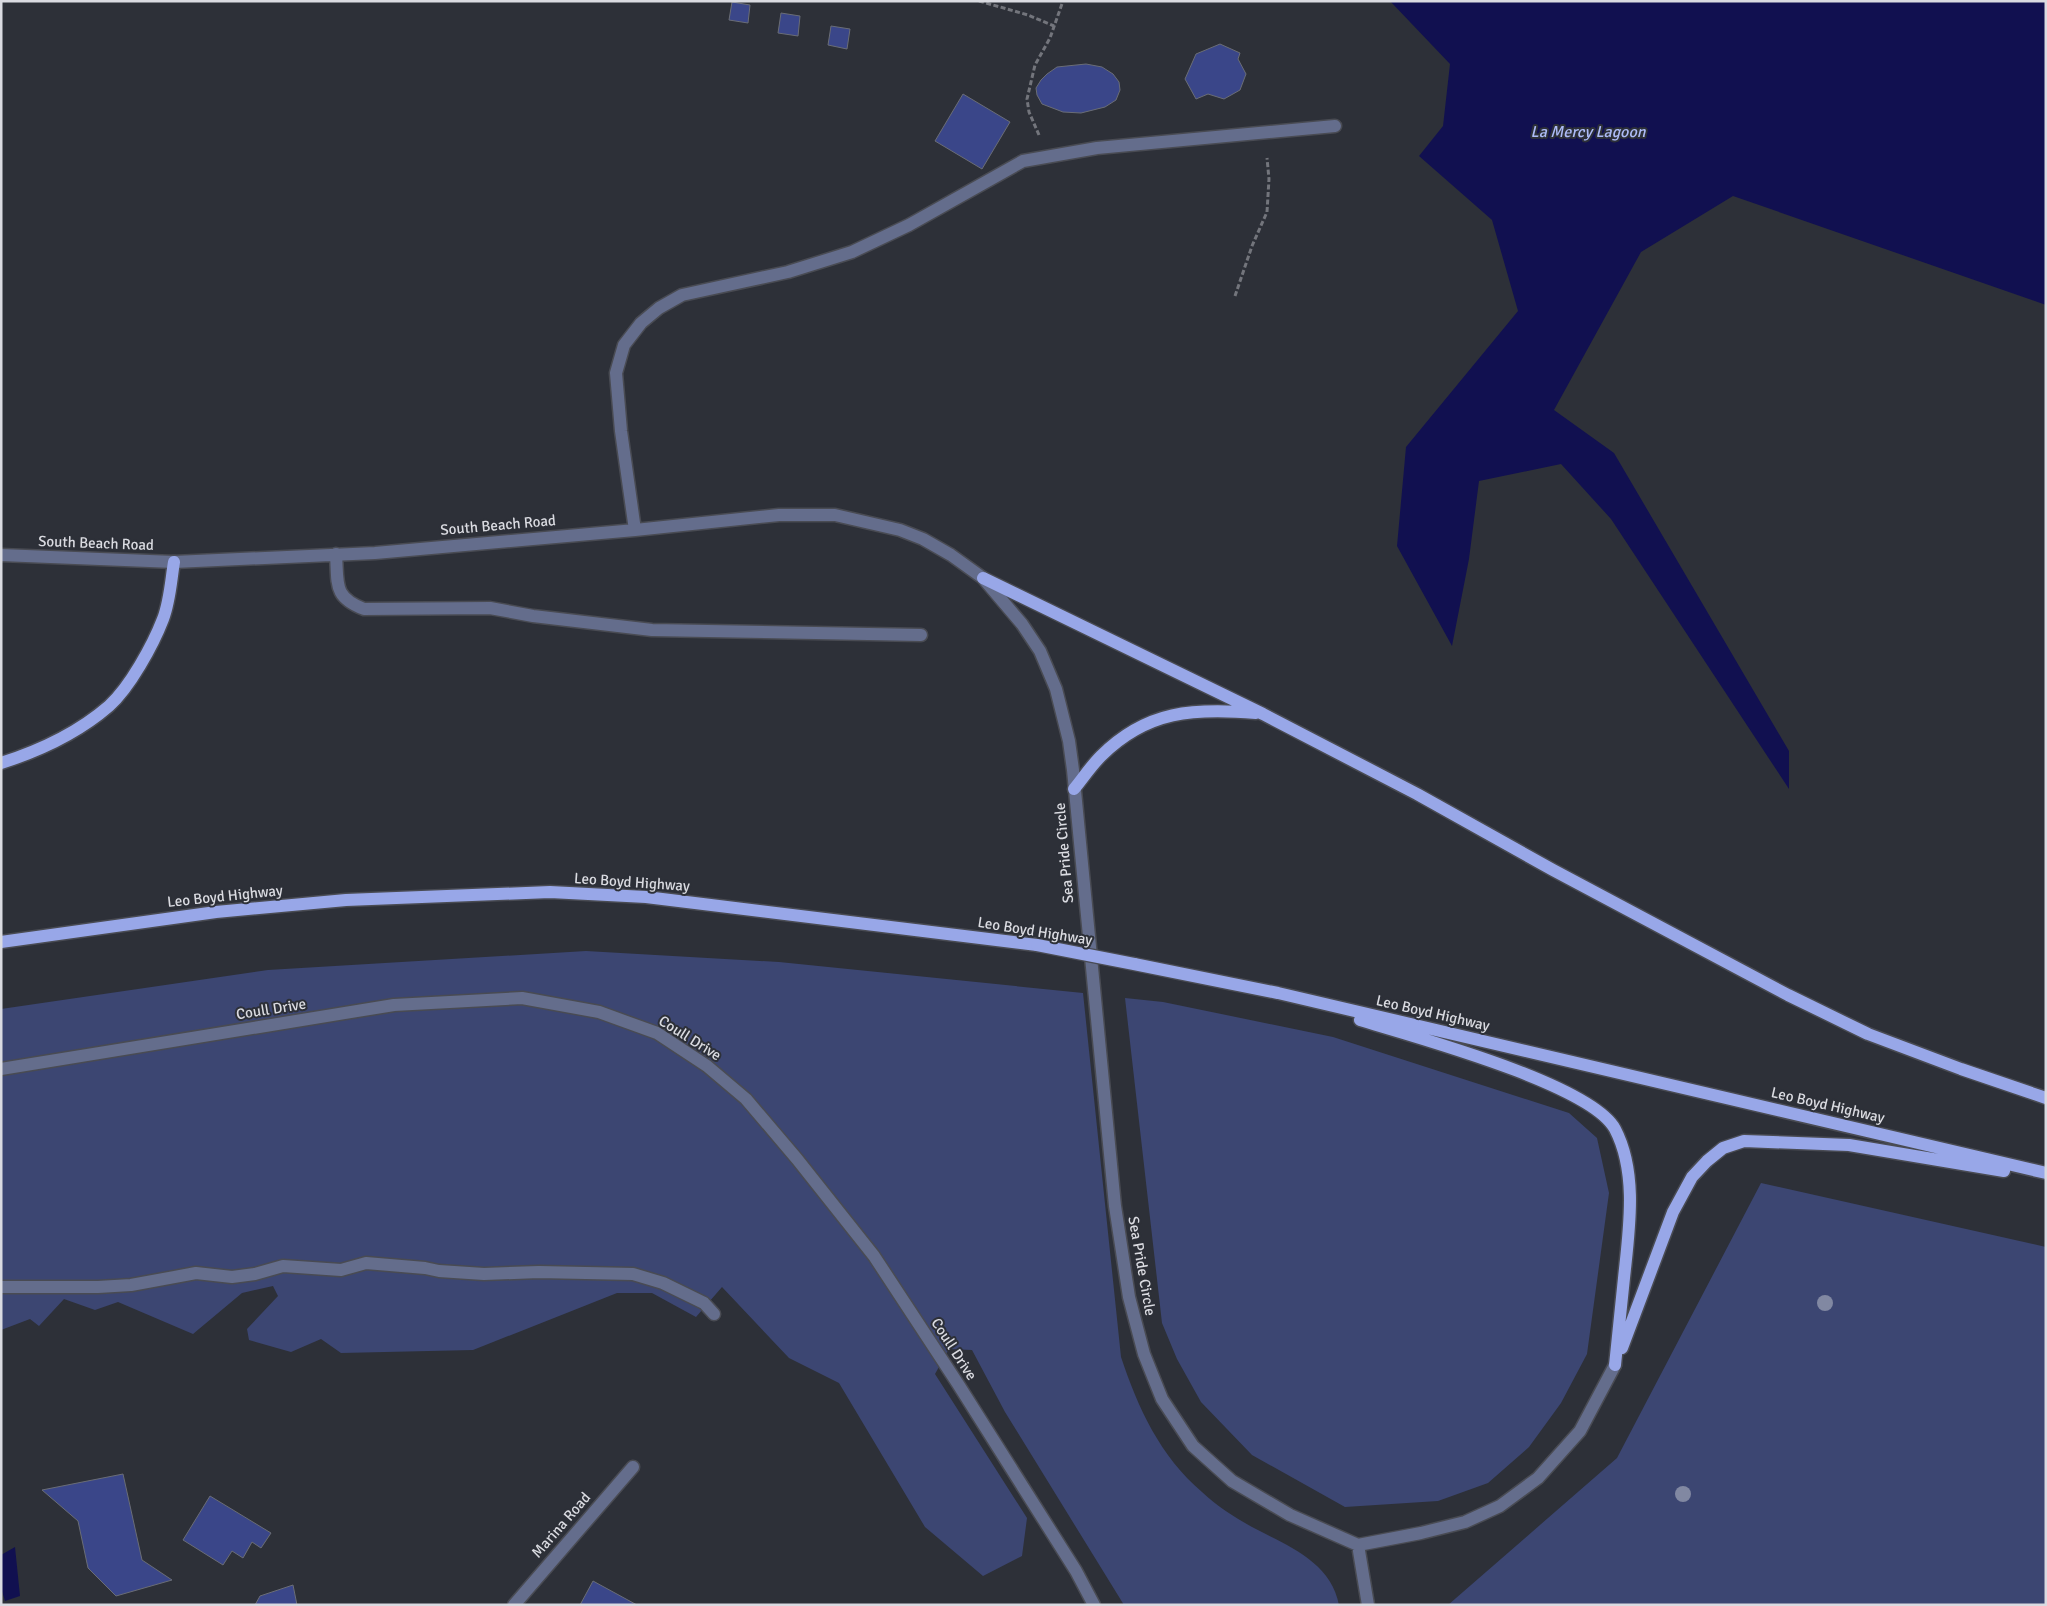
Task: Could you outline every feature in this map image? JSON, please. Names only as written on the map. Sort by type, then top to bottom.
[{"type":"main road","points":[[1,763],[31,754],[76,729],[109,705],[139,668],[164,618],[174,562]]},
{"type":"main road","points":[[983,578],[1264,714],[1417,794],[1553,870],[1788,996],[1868,1034],[2046,1098]]},
{"type":"main road","points":[[1074,789],[1100,756],[1128,734],[1155,720],[1185,712],[1223,710],[1264,714]]},
{"type":"main road","name":"Leo Boyd Highway","points":[[1,942],[216,912],[336,901],[550,892],[646,897],[1037,945],[1134,964],[1278,993],[2046,1173]]},
{"type":"main road","points":[[1278,993],[1522,1072],[1598,1109],[1614,1127],[1622,1145],[1627,1164],[1630,1193],[1628,1246],[1615,1365]]},
{"type":"main road","points":[[1615,1365],[1673,1212],[1692,1177],[1723,1148],[1744,1141],[1849,1145],[2046,1178]]},
{"type":"street","points":[[635,530],[621,431],[616,373],[624,345],[641,323],[659,308],[682,295],[788,272],[852,252],[909,225],[1023,161],[1096,148],[1336,126]]},
{"type":"street","name":"South Beach Road","points":[[1,555],[174,562],[375,552],[635,530],[779,515],[835,515],[900,530],[923,539],[951,555],[983,578]]},
{"type":"street","points":[[336,554],[338,586],[341,594],[349,603],[364,609],[490,608],[533,616],[652,630],[921,635]]},
{"type":"street","name":"Sea Pride Circle","points":[[983,578],[1022,624],[1040,651],[1058,698],[1069,742],[1115,1206],[1129,1297],[1144,1354],[1162,1399],[1176,1422],[1193,1446],[1212,1465],[1232,1481],[1290,1515],[1358,1545]]},
{"type":"street","name":"Coull Drive","points":[[1,1069],[394,1005],[522,998],[600,1012],[656,1033],[707,1066],[746,1099],[797,1159],[874,1256],[958,1384],[1076,1572],[1094,1605]]},
{"type":"street","points":[[1,1287],[98,1287],[131,1284],[196,1273],[232,1277],[255,1274],[283,1266],[342,1270],[366,1263],[484,1274],[538,1272],[633,1274],[663,1283],[704,1304],[714,1314]]},
{"type":"street","points":[[1368,1605],[1358,1545],[1465,1522],[1500,1506],[1538,1478],[1580,1431],[1615,1365]]},
{"type":"street","name":"Marina Road","points":[[514,1605],[633,1467]]},
{"type":"path","points":[[979,1],[1028,15],[1054,26]]},
{"type":"path","points":[[1049,156],[1029,112],[1027,99],[1035,65],[1054,26],[1063,1]]},
{"type":"path","points":[[1235,296],[1252,246],[1267,212],[1268,179],[1262,133]]},
{"type":"shaded area","points":[[586,951],[779,962],[1083,993],[1121,1357],[1135,1395],[1162,1447],[1187,1478],[1226,1511],[1292,1548],[1317,1566],[1327,1577],[1339,1605],[1124,1605],[1005,1412],[972,1350],[949,1349],[935,1374],[1027,1518],[1022,1556],[983,1576],[925,1527],[839,1383],[789,1358],[722,1287],[696,1317],[652,1293],[617,1293],[473,1350],[341,1353],[321,1339],[291,1352],[249,1340],[247,1329],[278,1296],[273,1286],[242,1293],[193,1334],[118,1302],[95,1310],[64,1299],[39,1326],[30,1319],[1,1330],[1,1009],[268,970]]},
{"type":"shaded area","points":[[1125,998],[1163,1002],[1333,1037],[1569,1113],[1597,1138],[1609,1193],[1587,1354],[1561,1403],[1529,1447],[1488,1483],[1438,1501],[1345,1507],[1252,1455],[1201,1402],[1177,1359],[1162,1323]]},
{"type":"shaded area","points":[[1761,1183],[2046,1247],[2046,1605],[1448,1605],[1617,1458]]},
{"type":"water","name":"La Mercy Lagoon","points":[[1390,1],[2046,1],[2046,305],[1733,196],[1641,252],[1554,410],[1614,453],[1789,751],[1789,789],[1611,519],[1561,464],[1479,481],[1469,559],[1452,646],[1397,546],[1406,447],[1518,311],[1492,220],[1419,156],[1443,126],[1450,64]]},
{"type":"water","points":[[15,1547],[20,1596],[5,1601],[1,1588],[1,1555]]},
{"type":"building","points":[[732,2],[750,5],[748,23],[729,20]]},
{"type":"building","points":[[781,13],[800,16],[798,36],[778,33]]},
{"type":"building","points":[[831,26],[850,29],[847,49],[828,45]]},
{"type":"building","points":[[1220,44],[1240,53],[1238,59],[1246,74],[1240,90],[1224,99],[1208,94],[1196,99],[1185,79],[1196,54]]},
{"type":"building","points":[[1086,64],[1102,67],[1113,74],[1119,82],[1120,90],[1116,100],[1105,107],[1081,113],[1063,112],[1042,104],[1037,95],[1036,88],[1047,74],[1057,67]]},
{"type":"building","points":[[963,94],[1010,122],[982,169],[935,141]]},
{"type":"building","points":[[123,1474],[142,1560],[172,1580],[116,1596],[88,1568],[78,1521],[42,1490]]},
{"type":"building","points":[[210,1496],[271,1533],[261,1548],[252,1542],[243,1558],[232,1551],[223,1565],[183,1540]]},
{"type":"building","points":[[593,1581],[637,1605],[580,1605]]},
{"type":"building","points":[[293,1585],[297,1605],[255,1605],[260,1596]]}]
